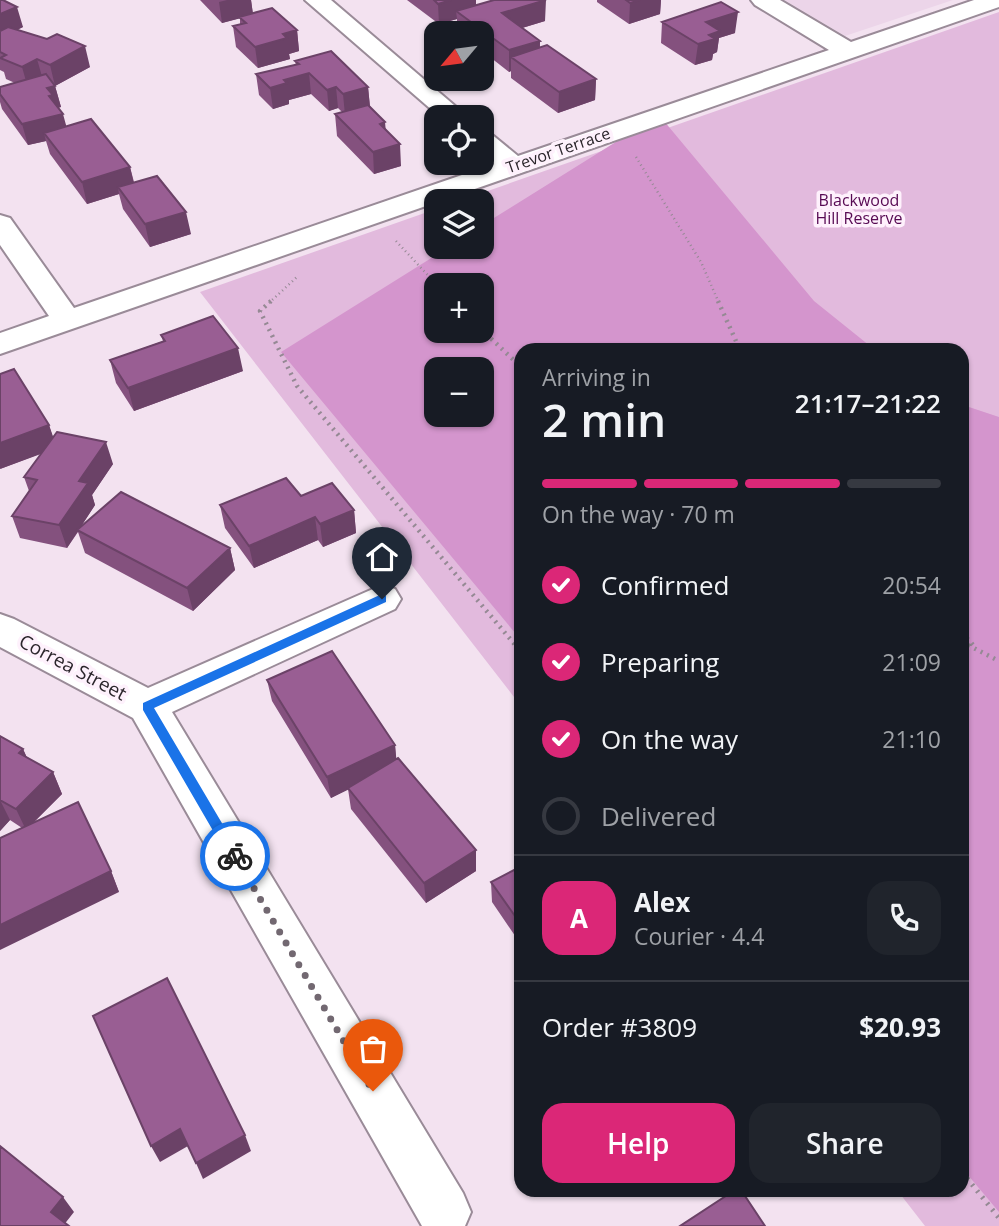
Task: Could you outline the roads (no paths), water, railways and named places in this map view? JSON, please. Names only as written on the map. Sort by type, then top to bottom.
[{"type":"street","points":[[317,0],[442,105]]},
{"type":"street","points":[[763,0],[847,50]]},
{"type":"street","name":"Trevor Terrace","points":[[0,344],[997,0]]},
{"type":"street","points":[[494,150],[513,166]]},
{"type":"street","points":[[0,223],[67,320]]},
{"type":"street","points":[[147,706],[382,599]]},
{"type":"street","name":"Correa Street","points":[[0,629],[147,706],[443,1212]]},
{"type":"park label","name":"Blackwood Hill Reserve","points":[[859,209]]}]
